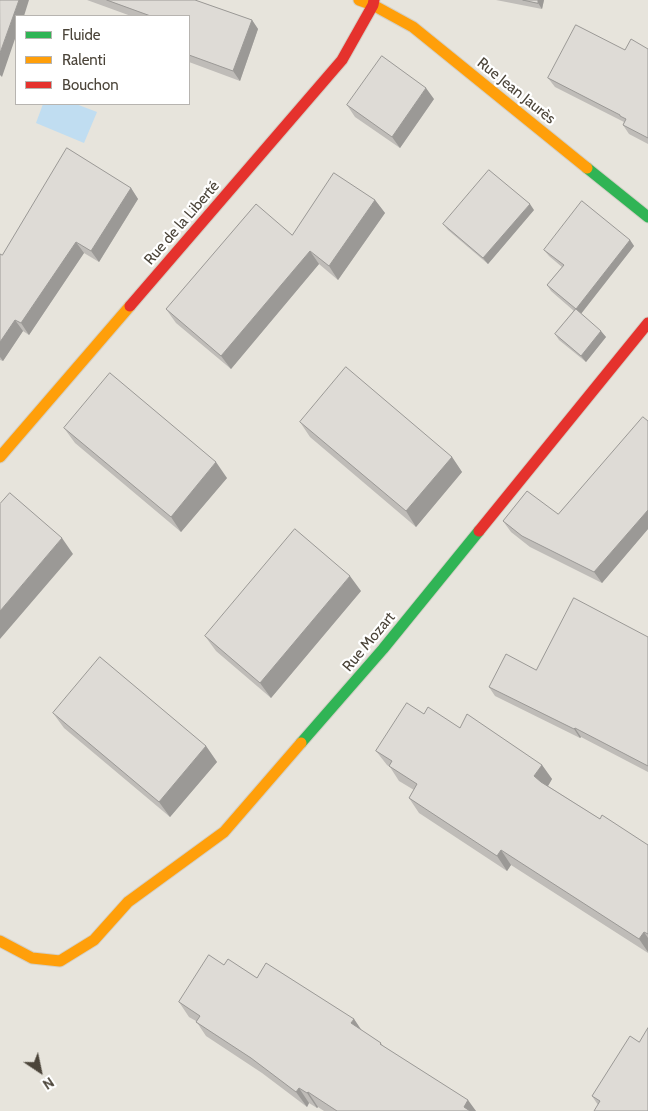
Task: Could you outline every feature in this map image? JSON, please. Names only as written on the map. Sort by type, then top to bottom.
[{"type":"street","name":"Rue Jean Jaurès","points":[[359,0],[373,2],[413,28],[648,217]]},
{"type":"street","name":"Rue de la Liberté","points":[[0,457],[342,60],[373,2]]},
{"type":"street","name":"Rue Mozart","points":[[0,941],[32,958],[60,962],[94,940],[128,902],[224,832],[383,649],[648,322]]},
{"type":"shaded area","points":[[0,0],[648,0],[648,1111],[0,1111]]},
{"type":"water","points":[[43,105],[79,105],[97,112],[84,143],[36,123]]},
{"type":"building","points":[[0,0],[19,0],[0,53]]},
{"type":"building","points":[[107,0],[195,0],[252,20],[233,71],[190,55],[190,15],[148,15]]},
{"type":"building","points":[[523,0],[538,0],[538,3]]},
{"type":"building","points":[[576,25],[625,50],[631,39],[648,49],[648,138],[623,125],[626,119],[620,115],[548,78]]},
{"type":"building","points":[[382,56],[426,88],[392,137],[347,105]]},
{"type":"building","points":[[67,148],[131,188],[91,251],[76,242],[21,323],[15,320],[0,342],[0,254],[2,255]]},
{"type":"building","points":[[489,170],[530,204],[483,258],[443,224]]},
{"type":"building","points":[[334,173],[375,200],[329,266],[310,251],[221,356],[166,309],[256,204],[292,235]]},
{"type":"building","points":[[582,201],[630,240],[576,309],[547,285],[564,265],[544,250]]},
{"type":"building","points":[[576,309],[601,331],[581,356],[555,334]]},
{"type":"building","points":[[346,367],[452,457],[406,511],[300,422]]},
{"type":"building","points":[[110,373],[216,462],[171,517],[64,428]]},
{"type":"building","points":[[643,417],[648,421],[648,510],[594,572],[522,536],[503,521],[527,491],[558,514]]},
{"type":"building","points":[[10,493],[62,538],[0,611],[0,504]]},
{"type":"building","points":[[295,529],[350,576],[260,683],[205,636]]},
{"type":"building","points":[[574,598],[648,637],[648,766],[575,728],[489,687],[506,654],[536,670]]},
{"type":"building","points":[[100,657],[206,746],[159,802],[53,713]]},
{"type":"building","points":[[407,703],[424,714],[428,707],[460,728],[467,714],[542,765],[534,776],[541,782],[600,819],[602,815],[648,845],[648,934],[644,932],[639,939],[501,850],[497,856],[409,798],[417,784],[389,766],[392,761],[376,751]]},
{"type":"building","points":[[209,955],[224,965],[228,959],[257,978],[266,963],[354,1019],[351,1023],[380,1044],[468,1100],[464,1107],[470,1111],[337,1111],[308,1092],[299,1088],[296,1092],[251,1058],[196,1022],[200,1016],[179,1002]]},
{"type":"building","points":[[648,1028],[648,1111],[594,1111],[600,1101],[592,1096],[630,1036],[639,1042]]},
{"type":"traffic: fast","points":[[587,168],[648,217]]},
{"type":"traffic: fast","points":[[301,743],[383,649],[479,531]]},
{"type":"traffic: slow","points":[[359,0],[373,5],[413,27],[587,168]]},
{"type":"traffic: slow","points":[[0,457],[130,306]]},
{"type":"traffic: slow","points":[[0,941],[32,958],[60,961],[94,940],[128,902],[224,832],[301,743]]},
{"type":"traffic: jam","points":[[130,306],[342,60],[374,0]]},
{"type":"traffic: jam","points":[[479,531],[648,323]]}]
